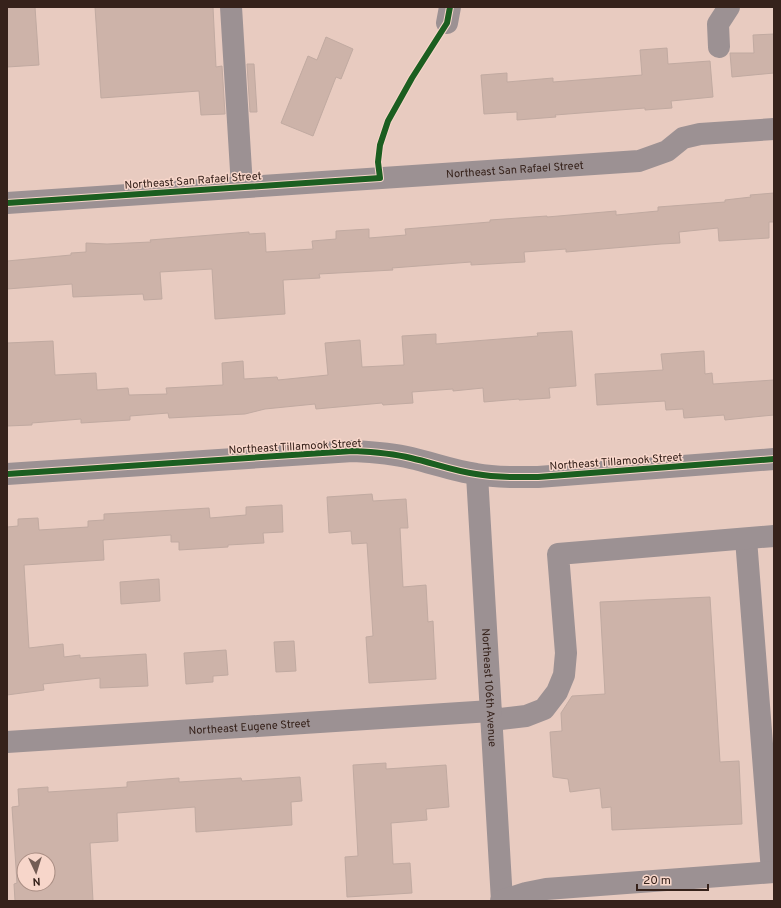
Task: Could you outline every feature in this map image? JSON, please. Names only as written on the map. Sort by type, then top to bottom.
[{"type":"street","points":[[231,7],[242,187]]},
{"type":"street","points":[[719,47],[718,24],[729,7]]},
{"type":"street","name":"Northeast San Rafael Street","points":[[7,203],[639,161],[667,151],[683,138],[700,134],[774,129]]},
{"type":"street","name":"Northeast Tillamook Street","points":[[7,474],[353,451],[380,452],[412,458],[477,475],[538,478],[774,459]]},
{"type":"street","name":"Northeast 106th Avenue","points":[[477,475],[502,901]]},
{"type":"street","points":[[502,901],[526,892],[546,889],[773,872],[746,539],[774,536]]},
{"type":"street","name":"Northeast Eugene Street","points":[[7,742],[491,715],[526,716],[544,709],[557,692],[564,675],[566,653],[558,554],[746,539]]},
{"type":"building","points":[[7,7],[35,7],[39,65],[7,67]]},
{"type":"building","points":[[95,7],[213,7],[216,67],[222,66],[225,114],[201,115],[199,91],[101,98]]},
{"type":"building","points":[[774,34],[774,73],[732,77],[730,53],[754,53],[753,35]]},
{"type":"building","points":[[326,37],[353,49],[341,79],[336,77],[313,136],[281,123],[308,56],[317,60]]},
{"type":"building","points":[[667,48],[668,64],[710,61],[713,97],[671,101],[672,108],[645,110],[645,108],[555,115],[556,117],[517,120],[517,112],[484,114],[481,75],[507,73],[507,82],[553,78],[553,82],[642,75],[640,50]]},
{"type":"building","points":[[247,64],[254,64],[257,112],[250,112]]},
{"type":"building","points":[[774,193],[774,222],[769,222],[769,238],[719,241],[718,228],[679,232],[680,243],[566,252],[566,249],[524,252],[525,262],[471,265],[471,262],[392,268],[393,270],[319,274],[320,278],[283,280],[285,314],[215,319],[212,269],[160,272],[162,299],[144,300],[143,294],[73,297],[72,284],[7,289],[7,261],[71,255],[71,253],[86,252],[86,243],[107,244],[151,242],[150,240],[249,232],[249,234],[265,233],[266,252],[313,249],[312,241],[336,239],[336,231],[369,229],[369,238],[406,235],[405,229],[490,222],[490,220],[616,211],[616,215],[658,211],[658,207],[725,202],[725,200],[751,197],[750,195]]},
{"type":"building","points":[[572,331],[576,386],[549,388],[550,398],[484,402],[483,388],[453,391],[453,389],[412,392],[413,403],[383,405],[382,403],[316,409],[315,404],[265,409],[245,414],[169,418],[168,413],[130,416],[130,420],[81,423],[81,419],[32,423],[32,425],[7,426],[7,343],[53,341],[55,375],[96,373],[97,390],[128,388],[129,395],[167,394],[166,388],[223,385],[222,363],[243,361],[244,379],[277,377],[278,380],[328,375],[325,343],[360,340],[362,367],[404,365],[402,336],[436,334],[436,344],[538,336],[537,333]]},
{"type":"building","points":[[704,351],[705,374],[712,373],[713,384],[774,380],[774,415],[725,420],[724,415],[684,418],[683,409],[666,410],[665,401],[597,405],[595,374],[663,370],[661,354]]},
{"type":"building","points":[[372,494],[373,501],[406,499],[408,528],[400,528],[403,587],[426,585],[428,622],[433,621],[436,679],[369,683],[366,637],[373,636],[367,543],[352,544],[351,531],[329,533],[327,497]]},
{"type":"building","points":[[282,505],[283,532],[263,533],[264,543],[179,550],[179,542],[171,542],[171,535],[103,540],[104,560],[24,565],[29,648],[63,644],[64,657],[80,655],[80,658],[146,654],[148,686],[100,688],[100,678],[43,684],[44,690],[7,695],[7,527],[18,526],[18,519],[38,518],[39,530],[88,527],[88,521],[104,520],[104,514],[209,508],[210,518],[246,515],[246,507]]},
{"type":"building","points":[[159,579],[160,601],[121,604],[120,582]]},
{"type":"building","points":[[710,597],[720,762],[739,761],[742,824],[612,830],[611,807],[602,808],[600,788],[570,792],[568,779],[553,777],[550,732],[562,731],[561,713],[572,696],[605,694],[600,602]]},
{"type":"building","points":[[294,641],[296,671],[276,672],[274,642]]},
{"type":"building","points":[[226,650],[228,675],[213,676],[213,682],[186,684],[184,653]]},
{"type":"building","points":[[386,763],[386,769],[446,765],[449,807],[426,809],[427,820],[391,823],[393,864],[410,863],[412,893],[347,897],[345,857],[358,856],[353,765]]},
{"type":"building","points":[[300,777],[302,801],[291,802],[292,825],[196,832],[195,807],[117,813],[118,841],[90,843],[93,901],[15,901],[14,884],[16,883],[16,892],[56,892],[56,852],[16,852],[16,868],[12,807],[19,806],[18,789],[48,787],[48,792],[127,787],[127,782],[179,778],[179,782],[241,778],[242,781]]},
{"type":"cycle path","points":[[7,203],[380,178],[378,162],[380,145],[388,121],[412,78],[447,23],[450,7]]},
{"type":"cycle path","points":[[7,474],[353,451],[396,455],[468,473],[507,477],[538,477],[774,459]]}]
